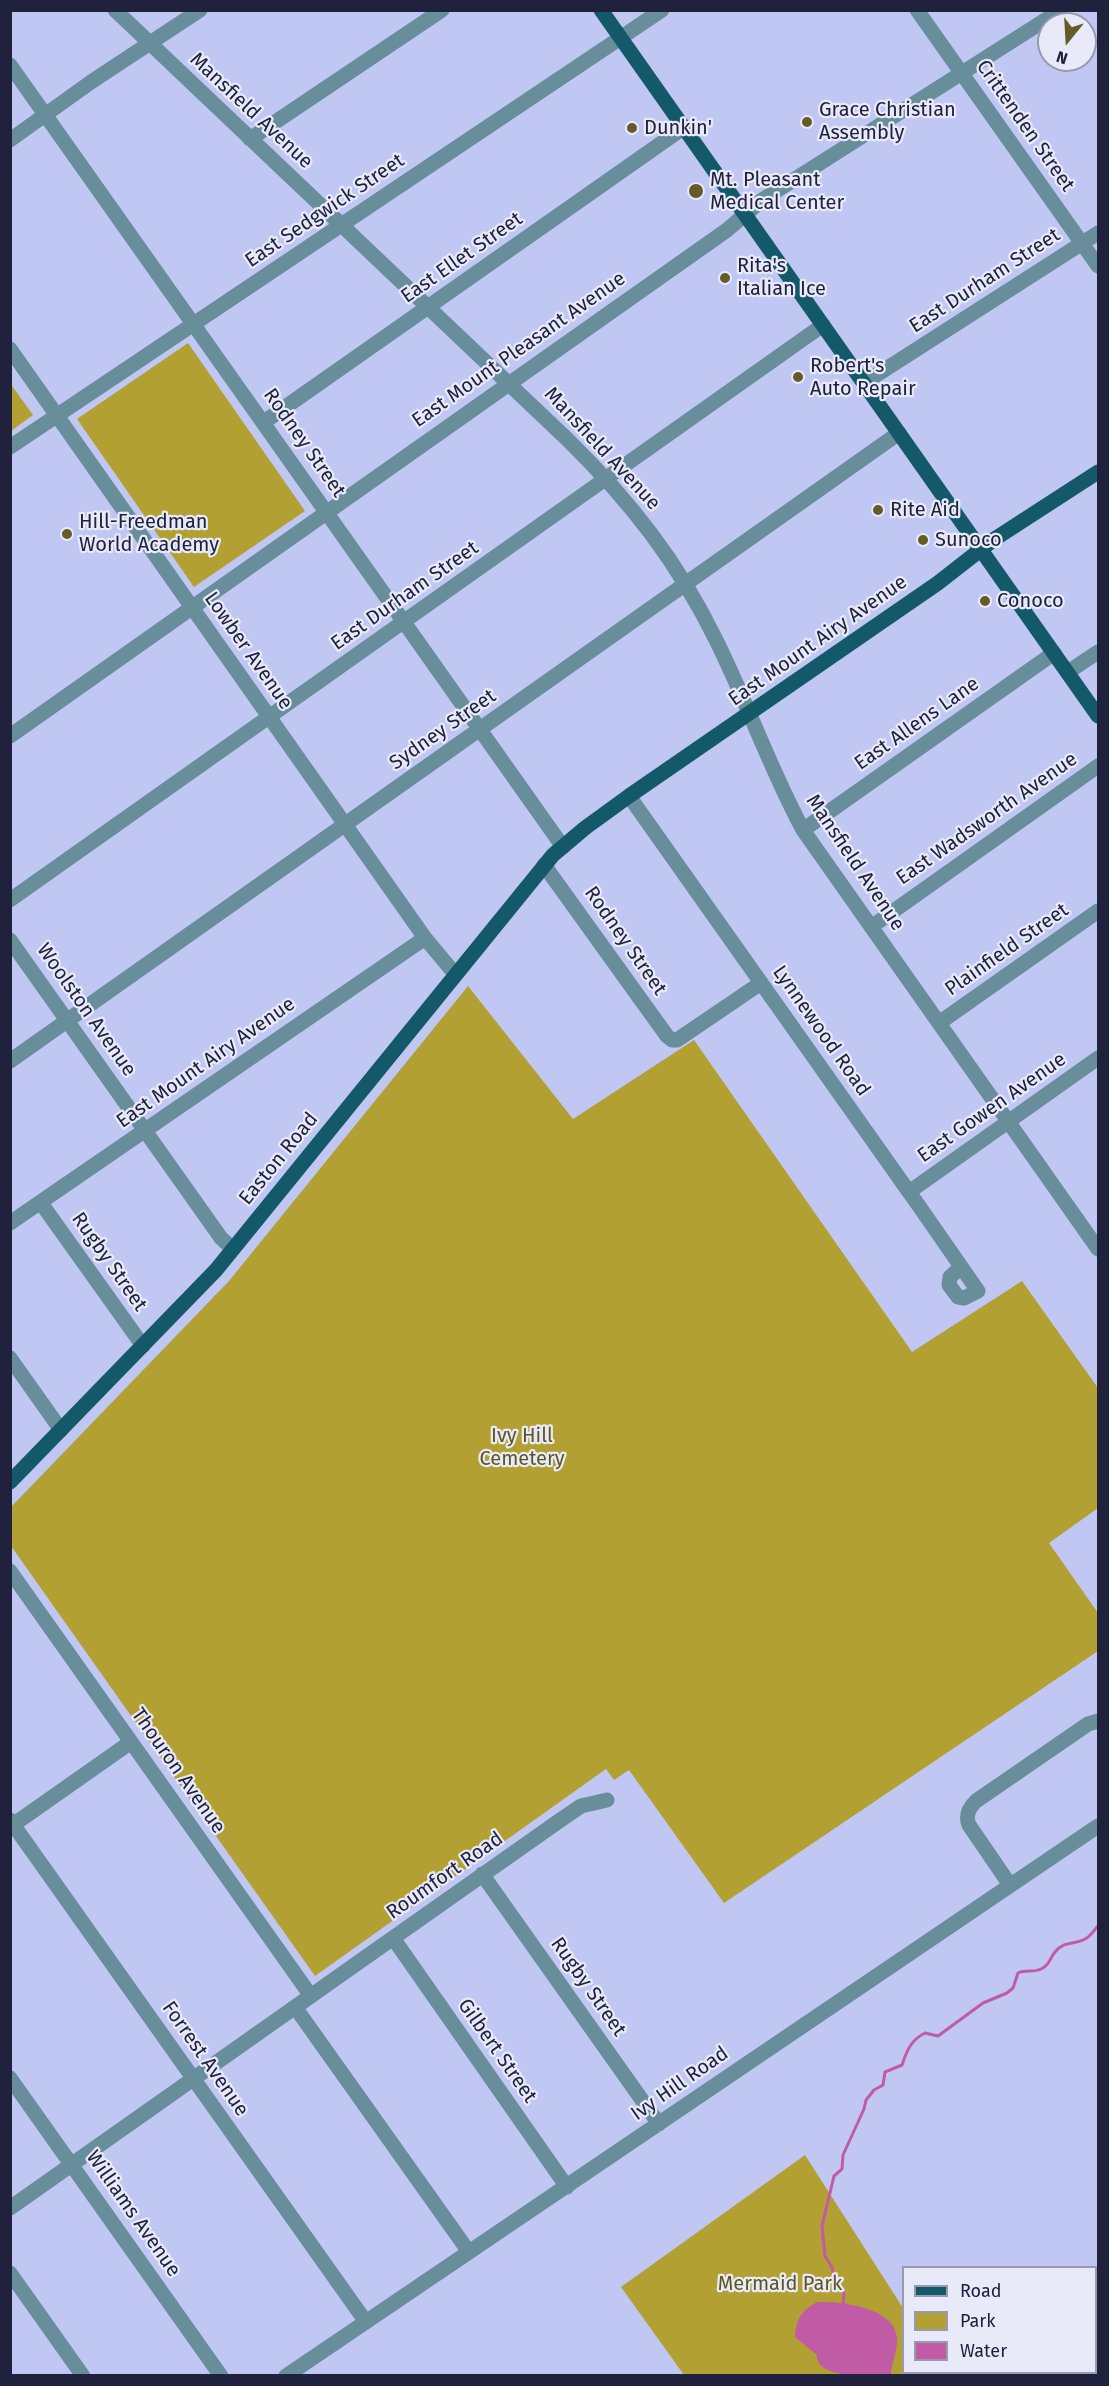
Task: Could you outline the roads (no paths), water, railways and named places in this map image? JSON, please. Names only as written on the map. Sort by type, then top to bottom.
[{"type":"main road","points":[[601,10],[1098,716]]},
{"type":"main road","name":"East Mount Airy Avenue","points":[[562,847],[629,796],[938,583],[981,549],[1098,472]]},
{"type":"main road","name":"Easton Road","points":[[10,1482],[143,1346],[233,1249],[544,865],[562,847]]},
{"type":"street","name":"Mansfield Avenue","points":[[115,10],[509,383],[607,479],[655,536],[713,633],[780,784],[803,830],[1098,1249]]},
{"type":"street","points":[[10,140],[200,10]]},
{"type":"street","points":[[250,139],[442,10]]},
{"type":"street","name":"East Sedgwick Street","points":[[10,447],[662,10]]},
{"type":"street","name":"Crittenden Street","points":[[918,10],[1098,266]]},
{"type":"street","name":"East Mount Pleasant Avenue","points":[[10,736],[727,230],[762,200],[1060,10]]},
{"type":"street","name":"Rodney Street","points":[[10,65],[562,847]]},
{"type":"street","name":"East Ellet Street","points":[[264,422],[683,128]]},
{"type":"street","name":"East Durham Street","points":[[864,383],[1098,233]]},
{"type":"street","name":"East Durham Street","points":[[10,900],[823,325]]},
{"type":"street","name":"Lowber Avenue","points":[[10,349],[425,938],[455,975]]},
{"type":"street","name":"Sydney Street","points":[[10,1061],[899,433]]},
{"type":"street","points":[[1068,672],[1098,652]]},
{"type":"street","name":"East Allens Lane","points":[[803,830],[1054,653]]},
{"type":"street","name":"East Wadsworth Avenue","points":[[871,927],[1098,766]]},
{"type":"street","name":"Lynnewood Road","points":[[629,796],[978,1291],[964,1298],[958,1297],[948,1281],[961,1267]]},
{"type":"street","name":"Rodney Street","points":[[544,865],[672,1040],[677,1040],[761,983]]},
{"type":"street","name":"Plainfield Street","points":[[939,1023],[1098,910]]},
{"type":"street","name":"East Mount Airy Avenue","points":[[10,1223],[425,938]]},
{"type":"street","name":"Woolston Avenue","points":[[10,939],[221,1238],[233,1249]]},
{"type":"street","name":"East Gowen Avenue","points":[[909,1192],[1098,1058]]},
{"type":"street","name":"Rugby Street","points":[[41,1203],[143,1346]]},
{"type":"street","points":[[10,1358],[61,1430]]},
{"type":"street","name":"Thouron Avenue","points":[[10,1571],[311,1996]]},
{"type":"street","points":[[1010,1885],[969,1825],[967,1817],[970,1809],[985,1794],[1098,1720]]},
{"type":"street","points":[[12,1824],[131,1742]]},
{"type":"street","name":"Roumfort Road","points":[[295,2007],[581,1806],[607,1800]]},
{"type":"street","name":"Forrest Avenue","points":[[12,1824],[366,2322]]},
{"type":"street","name":"Ivy Hill Road","points":[[286,2376],[1098,1826]]},
{"type":"street","name":"Rugby Street","points":[[483,1874],[659,2124]]},
{"type":"street","name":"Gilbert Street","points":[[393,1938],[567,2187]]},
{"type":"street","points":[[10,2208],[295,2007],[469,2252]]},
{"type":"street","name":"Williams Avenue","points":[[10,2078],[221,2376]]},
{"type":"street","points":[[10,2272],[83,2376]]},
{"type":"water","points":[[817,2302],[865,2308],[887,2319],[894,2328],[897,2338],[891,2375],[835,2373],[819,2363],[817,2355],[795,2337],[800,2316]]},
{"type":"waterway","points":[[843,2306],[844,2293],[834,2278],[832,2267],[825,2256],[822,2226],[834,2176],[842,2169],[843,2155],[866,2100],[874,2090],[883,2085],[885,2072],[902,2065],[910,2046],[916,2039],[925,2033],[938,2036],[983,2003],[1007,1993],[1013,1988],[1018,1973],[1044,1967],[1059,1948],[1087,1938],[1098,1926]]},
{"type":"place","name":"Grace Christian Assembly","points":[[807,122]]},
{"type":"place","name":"Dunkin'","points":[[632,128]]},
{"type":"place","name":"Mt. Pleasant Medical Center","points":[[696,191]]},
{"type":"place","name":"Rita's Italian Ice","points":[[725,278]]},
{"type":"place","name":"Robert's Auto Repair","points":[[798,377]]},
{"type":"place","name":"Rite Aid","points":[[878,510]]},
{"type":"place","name":"Hill-Freedman World Academy","points":[[67,534]]},
{"type":"place","name":"Sunoco","points":[[923,540]]},
{"type":"place","name":"Conoco","points":[[985,601]]},
{"type":"park label","name":"Ivy Hill Cemetery","points":[[522,1448]]},
{"type":"park label","name":"Mermaid Park","points":[[780,2284]]}]
